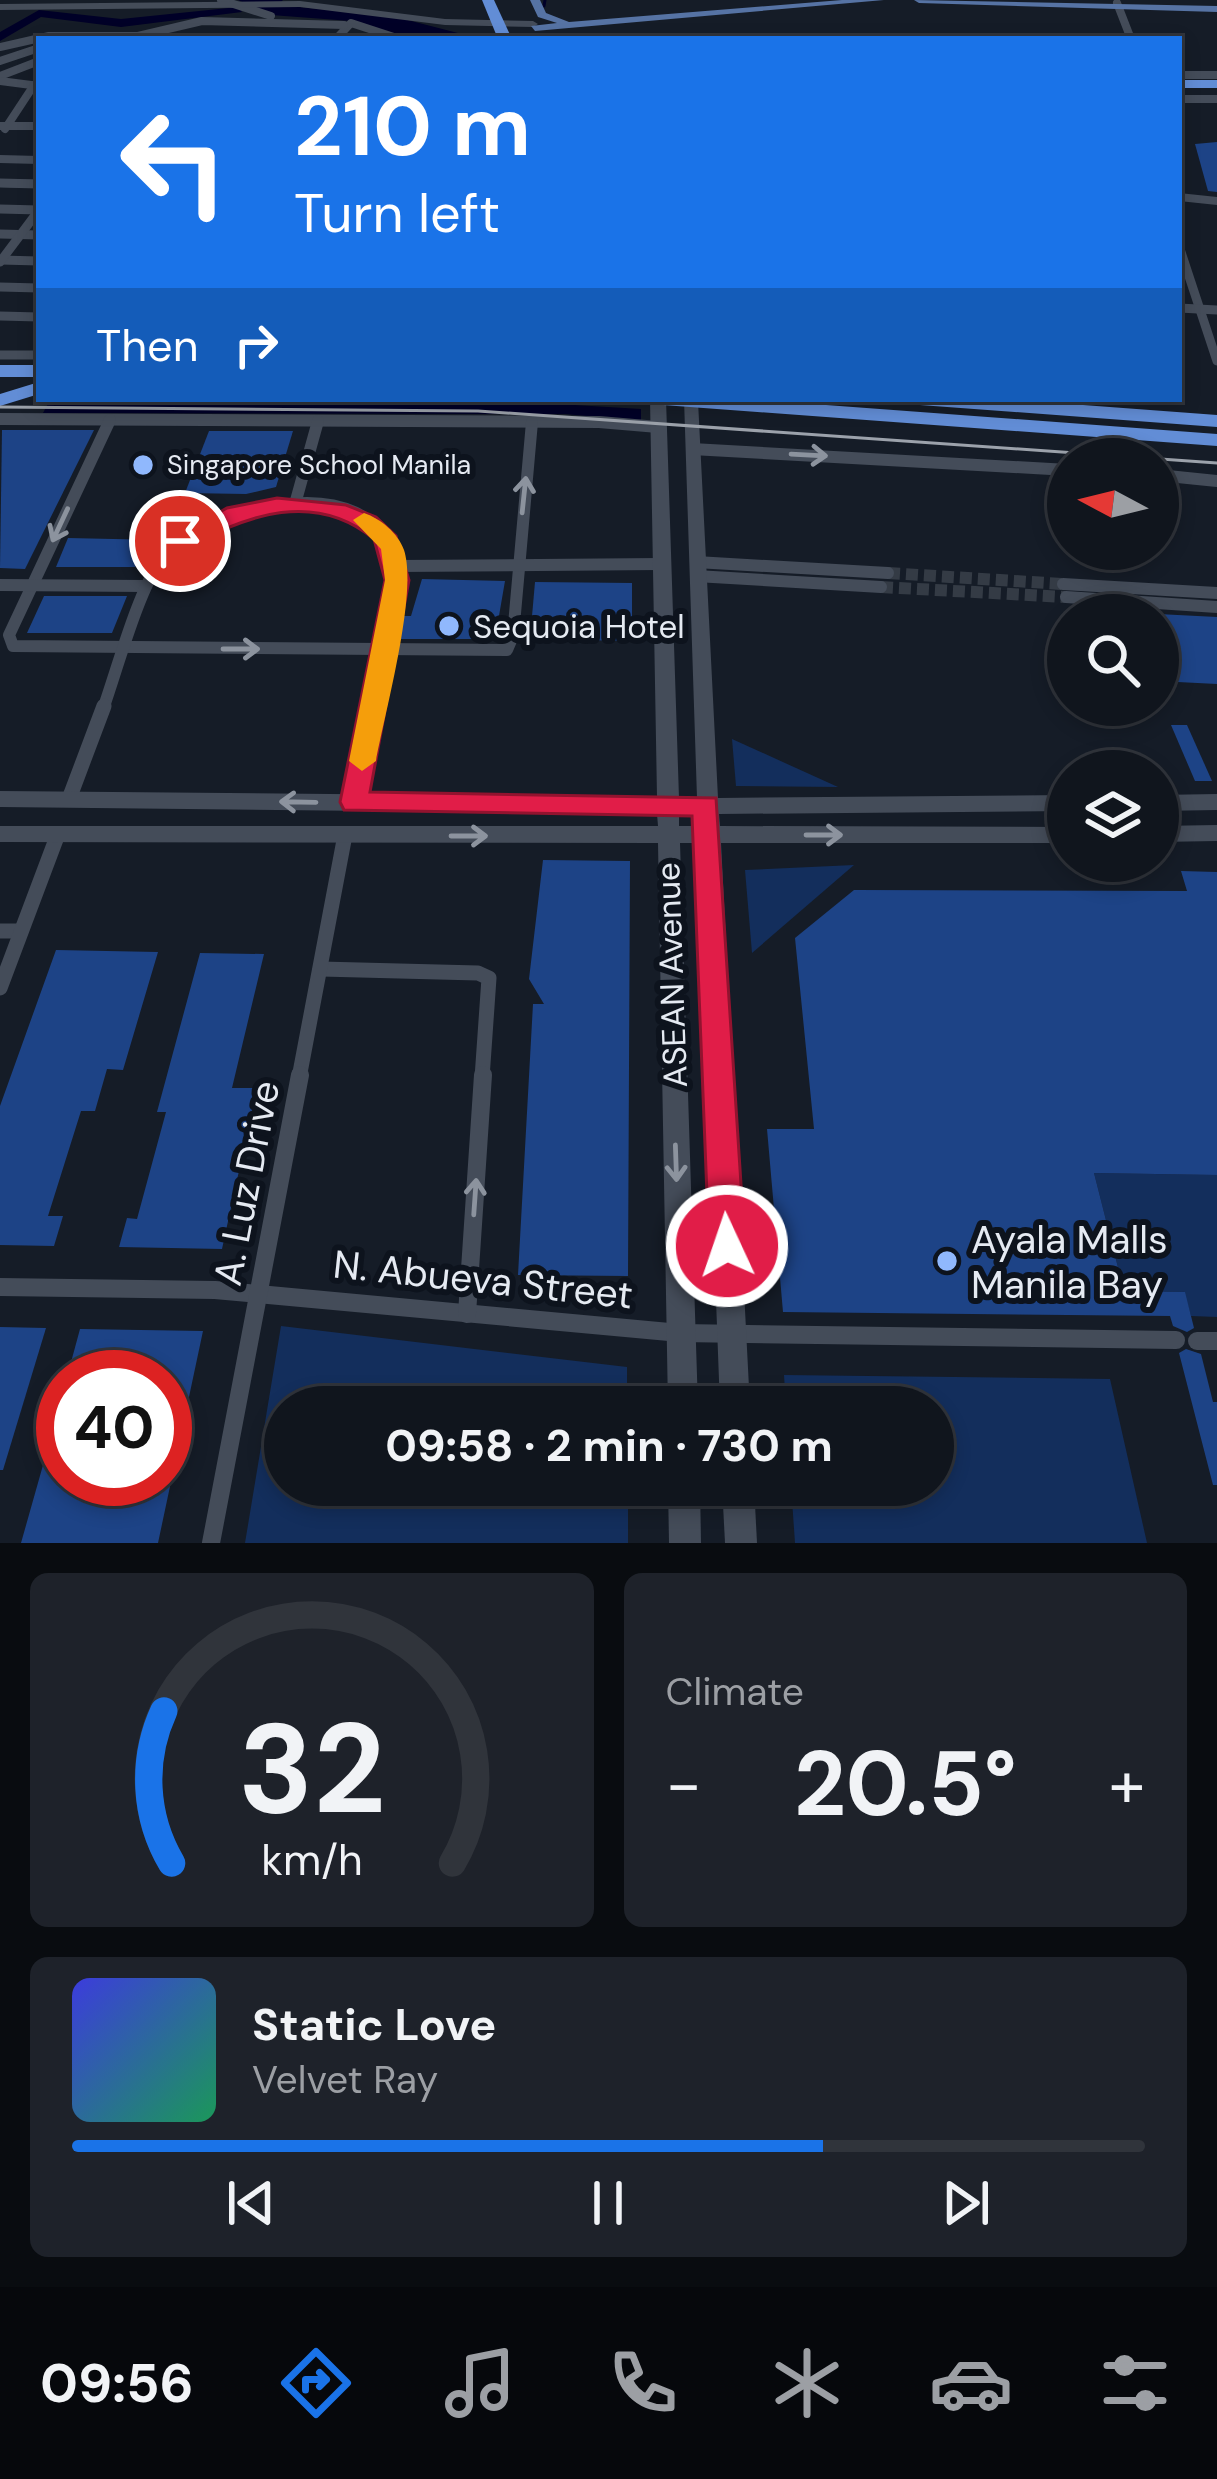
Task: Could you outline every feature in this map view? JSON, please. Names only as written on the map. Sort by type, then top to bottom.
[{"type":"highway","points":[[488,0],[505,36]]},
{"type":"highway","points":[[500,0],[527,29]]},
{"type":"highway","points":[[1182,80],[1217,80]]},
{"type":"highway","points":[[0,371],[36,371]]},
{"type":"highway","points":[[0,384],[36,386]]},
{"type":"highway","points":[[0,400],[36,387]]},
{"type":"highway","points":[[704,402],[1217,440]]},
{"type":"highway","points":[[996,402],[1217,421]]},
{"type":"main road","points":[[524,0],[527,29],[827,0]]},
{"type":"main road","points":[[535,0],[539,13],[554,24],[879,0]]},
{"type":"main road","points":[[919,0],[1217,7]]},
{"type":"main road","points":[[1028,0],[1117,4]]},
{"type":"street","points":[[224,2],[273,16],[271,23]]},
{"type":"street","points":[[0,7],[279,3],[527,29]]},
{"type":"street","points":[[1117,4],[1130,36]]},
{"type":"street","points":[[141,36],[202,21],[346,25],[388,36]]},
{"type":"street","points":[[338,36],[346,25]]},
{"type":"street","points":[[0,47],[36,38]]},
{"type":"street","points":[[0,71],[36,50]]},
{"type":"street","points":[[0,71],[36,62]]},
{"type":"street","points":[[12,69],[36,72]]},
{"type":"street","points":[[0,71],[36,86]]},
{"type":"street","points":[[3,127],[36,87]]},
{"type":"street","points":[[1182,99],[1217,99]]},
{"type":"street","points":[[3,127],[36,127]]},
{"type":"street","points":[[0,159],[36,160]]},
{"type":"street","points":[[0,182],[36,184]]},
{"type":"street","points":[[1182,196],[1217,200]]},
{"type":"street","points":[[0,209],[36,210]]},
{"type":"street","points":[[1,261],[36,214]]},
{"type":"street","points":[[0,234],[36,235]]},
{"type":"street","points":[[1182,255],[1217,361]]},
{"type":"street","points":[[1,261],[36,261]]},
{"type":"street","points":[[0,287],[36,288]]},
{"type":"street","points":[[1182,308],[1217,310]]},
{"type":"street","points":[[0,316],[36,317]]},
{"type":"street","points":[[0,355],[36,355]]},
{"type":"street","name":"ASEAN Avenue","points":[[660,402],[682,1386]]},
{"type":"street","name":"ASEAN Avenue","points":[[690,402],[734,1386]]},
{"type":"street","points":[[0,419],[658,427]]},
{"type":"street","points":[[110,420],[9,635],[11,644],[124,649],[507,650],[513,636],[532,422]]},
{"type":"street","points":[[296,504],[318,421]]},
{"type":"street","points":[[658,448],[680,452],[682,465],[693,477]]},
{"type":"street","points":[[692,448],[1047,469]]},
{"type":"street","points":[[1179,477],[1217,481]]},
{"type":"street","points":[[69,799],[146,586],[167,554],[198,529],[256,507],[296,504],[338,509],[368,522],[385,536],[397,566],[354,802]]},
{"type":"street","points":[[397,566],[660,565]]},
{"type":"street","points":[[696,569],[885,580]]},
{"type":"street","points":[[0,585],[146,586]]},
{"type":"street","points":[[1217,593],[1065,590],[1217,607]]},
{"type":"street","points":[[664,692],[675,701],[677,716],[701,716]]},
{"type":"street","points":[[0,799],[706,806],[1047,803]]},
{"type":"street","points":[[1179,803],[1217,802]]},
{"type":"street","points":[[1179,834],[1217,833]]},
{"type":"street","points":[[0,834],[1047,835]]},
{"type":"street","points":[[0,988],[58,834]]},
{"type":"street","name":"A. Luz Drive","points":[[211,1543],[345,836]]},
{"type":"street","points":[[0,931],[21,931]]},
{"type":"street","points":[[321,969],[478,973],[489,978],[467,1314]]},
{"type":"street","name":"N. Abueva Street","points":[[0,1287],[258,1293],[680,1333],[1197,1340]]},
{"type":"street","points":[[685,1506],[686,1543]]},
{"type":"street","points":[[739,1506],[741,1543]]},
{"type":"shaded area","points":[[238,0],[283,0],[278,5],[392,16],[469,36],[394,36],[351,21],[271,15]]},
{"type":"shaded area","points":[[49,402],[525,402],[641,409],[641,421],[565,414],[43,413]]},
{"type":"shaded area","points":[[732,739],[838,787],[736,786]]},
{"type":"shaded area","points":[[854,865],[752,953],[745,870]]},
{"type":"shaded area","points":[[1094,1173],[1217,1175],[1217,1317],[1191,1316],[1184,1292],[1124,1291]]},
{"type":"shaded area","points":[[281,1326],[627,1367],[627,1386],[271,1386]]},
{"type":"shaded area","points":[[784,1375],[1110,1379],[1147,1543],[795,1543],[792,1506],[954,1506],[954,1386],[785,1386]]},
{"type":"shaded area","points":[[264,1428],[264,1506],[628,1506],[628,1543],[245,1543]]},
{"type":"building","points":[[1217,142],[1217,192],[1208,191],[1195,144]]},
{"type":"building","points":[[2,430],[94,430],[25,569],[0,568]]},
{"type":"building","points":[[209,431],[293,431],[276,487],[246,494],[185,493]]},
{"type":"building","points":[[68,538],[159,540],[135,567],[56,567]]},
{"type":"building","points":[[422,579],[505,581],[495,639],[397,639],[403,616],[411,616]]},
{"type":"building","points":[[535,582],[632,583],[632,641],[530,639]]},
{"type":"building","points":[[44,596],[127,596],[112,633],[27,633]]},
{"type":"building","points":[[1179,615],[1217,617],[1217,684],[1179,682]]},
{"type":"building","points":[[1187,725],[1212,781],[1195,781],[1171,726]]},
{"type":"building","points":[[543,860],[630,861],[628,1276],[518,1275],[533,1004],[544,1004],[529,979]]},
{"type":"building","name":"Ayala Malls Manila Bay","points":[[1181,871],[1217,872],[1217,1175],[1094,1173],[1124,1291],[1185,1292],[1194,1328],[1187,1332],[1173,1326],[1170,1316],[783,1312],[767,1129],[814,1129],[795,938],[854,890],[1187,891]]},
{"type":"building","points":[[56,950],[158,952],[123,1070],[107,1069],[95,1111],[81,1111],[48,1216],[63,1216],[54,1246],[0,1245],[0,1106]]},
{"type":"building","points":[[200,953],[264,954],[232,1088],[257,1088],[222,1249],[119,1247],[127,1218],[137,1219],[166,1112],[157,1112]]},
{"type":"building","points":[[0,1327],[46,1328],[3,1470]]},
{"type":"building","points":[[80,1329],[203,1331],[192,1383],[192,1350],[74,1350]]},
{"type":"building","points":[[1186,1349],[1201,1354],[1213,1402],[1217,1402],[1217,1485],[1213,1485],[1179,1353]]},
{"type":"building","points":[[36,1490],[36,1506],[166,1506],[158,1543],[21,1543]]},
{"type":"waterway","points":[[544,6],[545,0]]},
{"type":"waterway","points":[[0,37],[39,13],[121,23],[238,10]]},
{"type":"tunnel","points":[[888,573],[1063,584]]},
{"type":"tunnel","points":[[881,587],[1047,596]]},
{"type":"tram line","points":[[0,407],[478,411],[1217,463]]},
{"type":"slow traffic","points":[[362,761],[397,580],[397,566],[385,536],[364,520]]},
{"type":"place","name":"Singapore School Manila","points":[[143,465]]},
{"type":"place","name":"Sequoia Hotel","points":[[449,626]]},
{"type":"place","name":"Ayala Malls Manila Bay","points":[[947,1261]]},
{"type":"route","points":[[180,541],[235,512],[277,504],[338,509],[368,522],[385,536],[397,566],[397,580],[354,802],[706,806],[727,1246]]}]
